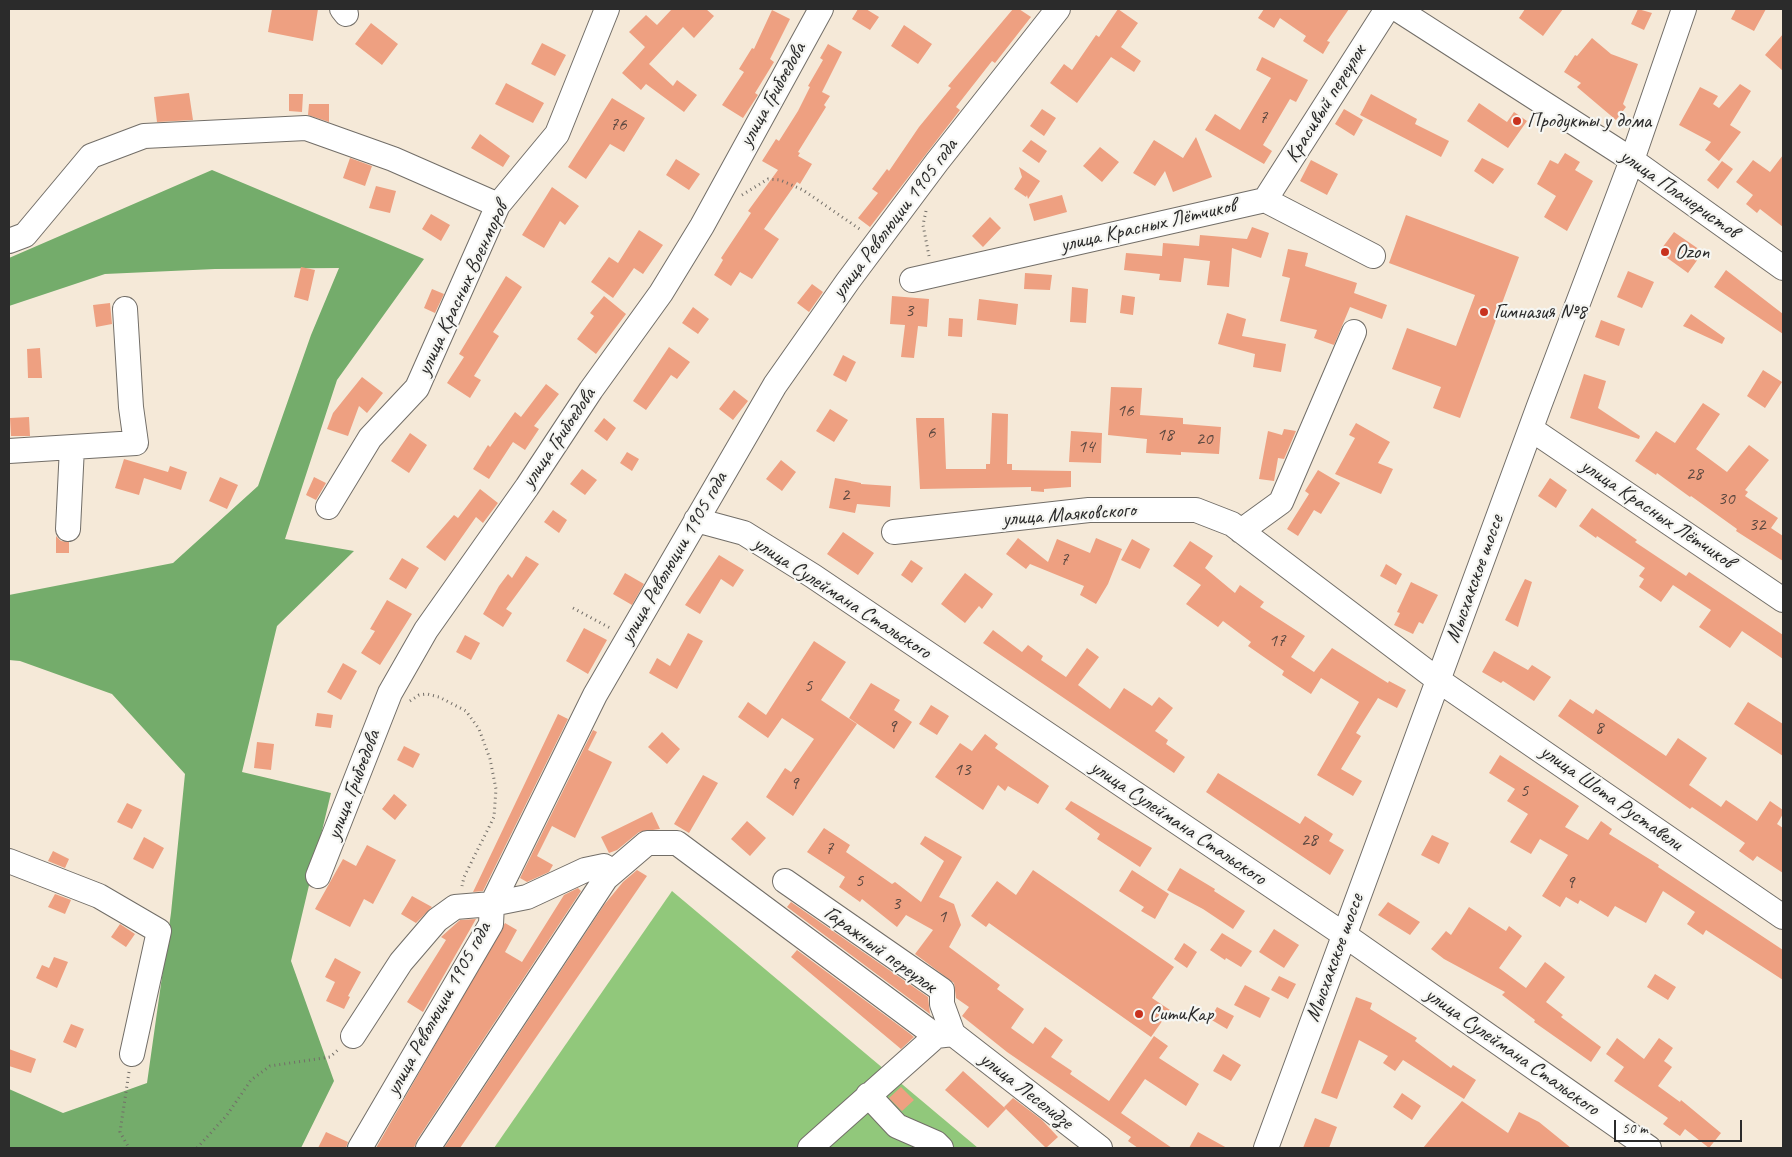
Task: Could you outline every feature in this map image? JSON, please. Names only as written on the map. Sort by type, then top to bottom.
[{"type":"street","name":"улица Красных Военморов","points":[[328,507],[370,438],[417,388],[498,205],[557,134],[607,9]]},
{"type":"street","name":"улица Грибоедова","points":[[318,876],[390,693],[426,630],[527,487],[591,390],[661,293],[702,226],[821,9]]},
{"type":"street","name":"улица Революции 1905 года","points":[[360,1148],[491,924],[492,904],[595,695],[775,385],[924,180],[1058,9]]},
{"type":"street","name":"Красивый переулок","points":[[1265,200],[1386,9]]},
{"type":"street","name":"улица Планеристов","points":[[1397,9],[1632,160],[1783,268]]},
{"type":"street","name":"Мысхакское шоссе","points":[[1266,1148],[1632,160],[1684,9]]},
{"type":"street","points":[[9,240],[25,235],[91,156],[144,136],[306,128],[393,160],[498,205]]},
{"type":"street","name":"улица Красных Лётчиков","points":[[922,277],[1265,200],[1373,256]]},
{"type":"street","points":[[9,451],[136,443],[130,407],[125,310]]},
{"type":"street","points":[[1240,531],[1281,502],[1354,332]]},
{"type":"street","name":"улица Красных Лётчиков","points":[[1531,429],[1783,600]]},
{"type":"street","points":[[68,529],[72,447]]},
{"type":"street","name":"улица Маяковского","points":[[894,532],[1089,510],[1196,510],[1232,524],[1438,680]]},
{"type":"street","name":"улица Сулеймана Стальского","points":[[696,520],[744,533],[805,572],[1344,934],[1649,1148]]},
{"type":"street","name":"улица Шота Руставели","points":[[1438,680],[1783,917]]},
{"type":"street","name":"улица Леселидзе","points":[[428,1148],[606,878],[647,844],[677,844],[1100,1148]]},
{"type":"street","points":[[9,861],[99,896],[159,930],[132,1054]]},
{"type":"street","points":[[353,1036],[400,962],[437,920],[459,907],[492,904],[527,897],[585,870],[604,866],[613,872]]},
{"type":"street","name":"Гаражный переулок","points":[[785,881],[942,990],[945,1036]]},
{"type":"street","points":[[810,1148],[868,1095],[945,1036]]},
{"type":"street","points":[[868,1095],[897,1126],[941,1148]]},
{"type":"path","points":[[739,198],[768,178],[780,180],[804,190],[878,242]]},
{"type":"path","points":[[922,277],[923,225],[930,199],[930,189],[924,180]]},
{"type":"path","points":[[573,608],[628,637]]},
{"type":"path","points":[[407,703],[419,695],[427,694],[439,697],[466,711],[480,729],[490,759],[496,789],[494,817],[464,877],[459,907]]},
{"type":"path","points":[[197,1148],[226,1115],[251,1080],[270,1066],[330,1057],[353,1036]]},
{"type":"path","points":[[130,1148],[120,1132],[132,1054]]},
{"type":"green space","points":[[212,170],[424,259],[337,380],[285,539],[354,551],[277,626],[242,772],[331,793],[291,961],[334,1081],[301,1148],[9,1148],[9,1089],[63,1113],[147,1083],[171,913],[185,774],[112,694],[20,661],[9,660],[9,595],[173,563],[258,486],[311,335],[339,268],[215,269],[105,274],[9,306],[9,258]]},
{"type":"green space","points":[[672,891],[978,1148],[494,1148]]},
{"type":"building","points":[[272,9],[318,9],[313,41],[268,32]]},
{"type":"building","points":[[672,9],[706,9],[714,16],[694,38],[683,27],[649,64],[673,86],[677,80],[697,95],[684,112],[646,84],[641,90],[622,73],[645,47],[629,32],[646,15],[657,25]]},
{"type":"building","points":[[858,9],[866,9],[879,17],[870,30],[852,19]]},
{"type":"building","points":[[1013,9],[1019,9],[1031,17],[995,63],[992,61],[956,107],[960,110],[870,227],[858,218],[878,193],[872,189],[887,169],[889,171],[919,127],[951,88],[948,86]]},
{"type":"building","points":[[1118,9],[1138,23],[1121,47],[1141,61],[1134,72],[1111,57],[1077,103],[1050,83],[1064,64],[1072,70],[1096,35],[1099,37]]},
{"type":"building","points":[[1264,9],[1349,9],[1327,41],[1330,42],[1323,54],[1303,41],[1306,36],[1280,18],[1274,28],[1258,18]]},
{"type":"building","points":[[1525,9],[1563,9],[1543,36],[1519,18]]},
{"type":"building","points":[[1638,9],[1652,13],[1644,30],[1631,24]]},
{"type":"building","points":[[1736,9],[1766,9],[1754,31],[1731,19]]},
{"type":"building","points":[[772,10],[790,19],[770,59],[774,62],[755,93],[758,95],[743,118],[722,105],[744,72],[739,69],[752,48],[754,49]]},
{"type":"building","points":[[371,23],[398,44],[382,65],[355,44]]},
{"type":"building","points":[[904,25],[932,44],[918,64],[891,46]]},
{"type":"building","points":[[1783,34],[1783,71],[1765,55]]},
{"type":"building","points":[[1592,38],[1611,54],[1638,64],[1623,104],[1626,107],[1616,120],[1577,87],[1581,83],[1564,72],[1575,55],[1577,56]]},
{"type":"building","points":[[542,43],[566,55],[555,76],[531,64]]},
{"type":"building","points":[[828,44],[842,52],[822,92],[830,96],[824,105],[826,107],[798,152],[800,153],[798,156],[812,164],[800,184],[797,182],[764,229],[779,239],[752,279],[740,272],[731,286],[714,275],[723,260],[721,258],[751,213],[748,211],[778,170],[762,161],[776,139],[779,141],[798,111],[810,87],[808,86],[823,60],[820,58]]},
{"type":"building","points":[[1262,57],[1308,80],[1296,102],[1290,99],[1263,145],[1272,151],[1264,164],[1205,130],[1215,114],[1240,130],[1271,78],[1256,70]]},
{"type":"building","points":[[506,83],[544,103],[533,123],[495,104]]},
{"type":"building","points":[[1740,84],[1751,91],[1730,125],[1741,132],[1719,161],[1705,150],[1711,142],[1679,125],[1700,87],[1718,96],[1713,104],[1719,108]]},
{"type":"building","points":[[189,93],[193,120],[157,122],[154,97]]},
{"type":"building","points":[[289,94],[303,94],[302,112],[289,111]]},
{"type":"building","points":[[1371,94],[1417,119],[1415,124],[1449,141],[1441,157],[1360,115]]},
{"type":"building","points":[[612,98],[645,118],[624,152],[610,144],[586,179],[568,167]]},
{"type":"building","points":[[1479,103],[1507,122],[1514,112],[1527,121],[1508,148],[1467,121]]},
{"type":"building","points":[[309,104],[329,104],[329,122],[308,115]]},
{"type":"building","points":[[1042,109],[1056,118],[1044,136],[1030,126]]},
{"type":"building","points":[[1344,109],[1363,120],[1354,136],[1335,124]]},
{"type":"building","points":[[480,134],[510,156],[503,167],[471,148]]},
{"type":"building","points":[[1196,137],[1212,177],[1173,192],[1165,171],[1155,186],[1133,173],[1154,140],[1183,158]]},
{"type":"building","points":[[1031,140],[1047,151],[1039,163],[1022,151]]},
{"type":"building","points":[[1100,147],[1119,162],[1102,182],[1083,166]]},
{"type":"building","points":[[1565,153],[1580,162],[1575,170],[1593,181],[1567,231],[1544,217],[1556,196],[1537,184],[1550,160],[1558,164]]},
{"type":"building","points":[[1783,155],[1783,227],[1760,209],[1757,213],[1746,204],[1753,195],[1736,182],[1753,160],[1770,172]]},
{"type":"building","points":[[350,158],[372,166],[365,186],[343,178]]},
{"type":"building","points":[[1482,158],[1504,169],[1493,184],[1474,171]]},
{"type":"building","points":[[676,159],[700,174],[689,190],[666,175]]},
{"type":"building","points":[[1311,160],[1338,174],[1327,195],[1300,181]]},
{"type":"building","points":[[1722,161],[1733,169],[1718,189],[1707,180]]},
{"type":"building","points":[[1019,167],[1040,181],[1028,199],[1027,195],[1026,197],[1014,189],[1022,177]]},
{"type":"building","points":[[376,186],[396,191],[390,213],[369,208]]},
{"type":"building","points":[[552,187],[579,206],[565,225],[560,221],[544,248],[522,235]]},
{"type":"building","points":[[1062,195],[1067,212],[1034,221],[1029,204]]},
{"type":"building","points":[[431,214],[450,225],[441,241],[422,229]]},
{"type":"building","name":"Гимназия №8","points":[[1406,215],[1519,257],[1460,418],[1433,408],[1441,387],[1392,369],[1407,328],[1456,346],[1475,295],[1389,263]]},
{"type":"building","points":[[990,217],[1001,228],[983,247],[972,236]]},
{"type":"building","points":[[1252,227],[1269,233],[1261,258],[1232,248],[1229,287],[1207,285],[1210,261],[1184,258],[1181,282],[1159,280],[1160,274],[1124,270],[1126,253],[1162,256],[1163,243],[1199,246],[1200,235],[1247,239]]},
{"type":"building","points":[[639,230],[663,245],[643,274],[634,268],[613,298],[591,282],[609,257],[618,263]]},
{"type":"building","points":[[1674,232],[1703,252],[1688,273],[1659,252]]},
{"type":"building","points":[[1288,249],[1308,253],[1305,266],[1357,283],[1354,293],[1387,305],[1382,319],[1350,307],[1334,345],[1314,338],[1317,330],[1280,321],[1290,278],[1282,276]]},
{"type":"building","points":[[301,267],[315,270],[308,301],[294,297]]},
{"type":"building","points":[[1726,270],[1783,314],[1783,334],[1714,287]]},
{"type":"building","points":[[1628,271],[1654,282],[1642,308],[1617,297]]},
{"type":"building","points":[[1025,273],[1052,275],[1050,290],[1024,289]]},
{"type":"building","points":[[506,276],[522,287],[493,332],[499,336],[474,376],[481,380],[470,398],[447,383],[464,357],[459,354]]},
{"type":"building","points":[[812,284],[823,292],[809,312],[797,303]]},
{"type":"building","points":[[1072,287],[1088,289],[1086,323],[1070,322]]},
{"type":"building","points":[[432,289],[444,294],[435,313],[424,308]]},
{"type":"building","points":[[1122,295],[1135,297],[1133,315],[1120,313]]},
{"type":"building","points":[[604,296],[626,314],[596,354],[577,339],[594,316],[590,313]]},
{"type":"building","points":[[892,296],[929,299],[927,327],[918,326],[914,358],[901,357],[905,325],[890,324]]},
{"type":"building","points":[[979,299],[1018,304],[1016,325],[977,320]]},
{"type":"building","points":[[110,303],[112,324],[96,327],[93,305]]},
{"type":"building","points":[[693,307],[709,319],[698,334],[682,323]]},
{"type":"building","points":[[1227,313],[1246,319],[1242,336],[1286,344],[1281,372],[1253,367],[1255,354],[1218,344]]},
{"type":"building","points":[[1691,314],[1725,338],[1722,344],[1683,326]]},
{"type":"building","points":[[949,318],[963,319],[962,337],[948,336]]},
{"type":"building","points":[[1601,320],[1625,329],[1619,346],[1595,337]]},
{"type":"building","points":[[669,347],[690,362],[677,379],[671,375],[646,410],[633,401]]},
{"type":"building","points":[[40,348],[42,378],[28,378],[27,349]]},
{"type":"building","points":[[843,355],[856,362],[846,382],[833,375]]},
{"type":"building","points":[[1763,370],[1782,382],[1765,408],[1747,396]]},
{"type":"building","points":[[1584,374],[1606,381],[1598,408],[1640,436],[1639,439],[1570,418]]},
{"type":"building","points":[[362,377],[383,393],[367,413],[359,406],[348,436],[327,429],[333,413]]},
{"type":"building","points":[[546,384],[559,394],[534,426],[539,429],[525,450],[513,442],[489,479],[473,469],[488,445],[490,447],[515,412],[521,417]]},
{"type":"building","points":[[1111,387],[1142,388],[1140,415],[1183,418],[1183,424],[1221,427],[1219,454],[1181,452],[1181,455],[1146,453],[1147,439],[1108,435]]},
{"type":"building","points":[[734,390],[748,401],[733,420],[719,409]]},
{"type":"building","points":[[1703,403],[1720,414],[1696,449],[1727,472],[1749,445],[1769,460],[1745,490],[1748,492],[1745,496],[1778,518],[1771,528],[1783,536],[1783,561],[1736,531],[1737,529],[1657,473],[1656,475],[1635,461],[1656,431],[1675,443]]},
{"type":"building","points":[[830,409],[848,420],[834,442],[816,431]]},
{"type":"building","points":[[992,413],[1008,414],[1007,464],[1012,464],[1012,470],[1071,471],[1071,487],[1044,489],[1044,492],[1031,491],[1031,487],[920,489],[916,418],[944,418],[946,469],[986,469],[986,464],[990,464]]},
{"type":"building","points":[[29,417],[30,436],[11,436],[10,418]]},
{"type":"building","points":[[604,418],[616,428],[607,441],[594,431]]},
{"type":"building","points":[[1356,423],[1390,442],[1378,463],[1393,469],[1381,494],[1335,474],[1355,438],[1349,435]]},
{"type":"building","points":[[1284,429],[1296,431],[1284,459],[1278,458],[1274,481],[1259,479],[1268,431],[1282,435]]},
{"type":"building","points":[[1071,431],[1102,433],[1101,463],[1069,462]]},
{"type":"building","points":[[410,433],[427,445],[409,473],[391,461]]},
{"type":"building","points":[[627,452],[639,459],[632,471],[620,463]]},
{"type":"building","points":[[124,459],[168,472],[170,466],[187,472],[181,490],[144,478],[139,495],[115,488]]},
{"type":"building","points":[[781,460],[796,472],[782,491],[766,479]]},
{"type":"building","points":[[582,469],[597,480],[585,495],[570,484]]},
{"type":"building","points":[[1318,470],[1340,483],[1321,514],[1314,510],[1298,536],[1287,529],[1309,494],[1305,491]]},
{"type":"building","points":[[220,477],[238,485],[227,509],[209,501]]},
{"type":"building","points":[[314,477],[326,483],[316,500],[306,495]]},
{"type":"building","points":[[835,478],[861,484],[891,486],[890,507],[857,504],[855,513],[829,508]]},
{"type":"building","points":[[1550,478],[1567,490],[1556,508],[1538,496]]},
{"type":"building","points":[[480,489],[498,503],[483,523],[476,517],[445,561],[426,547],[454,515],[458,518]]},
{"type":"building","points":[[1592,508],[1637,540],[1635,542],[1686,576],[1689,572],[1783,635],[1783,659],[1742,631],[1730,648],[1699,627],[1711,610],[1673,585],[1661,602],[1639,587],[1644,579],[1639,576],[1645,568],[1579,526]]},
{"type":"building","points":[[553,510],[567,520],[559,533],[544,522]]},
{"type":"building","points":[[843,532],[874,553],[858,575],[827,554]]},
{"type":"building","points":[[56,536],[61,541],[69,542],[69,553],[56,553]]},
{"type":"building","points":[[1018,538],[1048,562],[1057,539],[1090,553],[1096,538],[1122,549],[1108,584],[1096,604],[1080,595],[1084,586],[1030,564],[1026,569],[1006,554]]},
{"type":"building","points":[[1132,539],[1150,549],[1140,569],[1121,560]]},
{"type":"building","points":[[1190,541],[1213,556],[1205,568],[1235,593],[1240,585],[1264,602],[1260,607],[1305,636],[1291,657],[1314,672],[1332,648],[1388,683],[1389,681],[1406,690],[1397,708],[1378,698],[1356,733],[1361,736],[1341,769],[1362,781],[1353,796],[1317,775],[1359,702],[1321,678],[1311,694],[1282,675],[1284,671],[1248,646],[1251,642],[1223,621],[1218,627],[1186,604],[1201,585],[1173,566]]},
{"type":"building","points":[[719,555],[744,570],[733,587],[721,579],[700,614],[685,605]]},
{"type":"building","points":[[526,556],[539,564],[506,609],[512,613],[503,627],[483,614],[499,586],[508,574],[512,578]]},
{"type":"building","points":[[402,558],[419,568],[406,589],[389,579]]},
{"type":"building","points":[[911,560],[923,568],[912,583],[901,575]]},
{"type":"building","points":[[1386,564],[1402,574],[1396,585],[1380,576]]},
{"type":"building","points":[[625,573],[644,584],[632,605],[613,594]]},
{"type":"building","points":[[965,573],[993,594],[982,609],[979,606],[965,623],[941,604]]},
{"type":"building","points":[[1525,579],[1532,582],[1518,627],[1505,620]]},
{"type":"building","points":[[1411,582],[1438,595],[1423,624],[1419,622],[1413,634],[1394,625],[1400,613],[1397,612]]},
{"type":"building","points":[[387,600],[412,614],[380,665],[361,653],[375,631],[370,629]]},
{"type":"building","points":[[584,628],[607,640],[588,674],[566,661]]},
{"type":"building","points":[[993,630],[1022,652],[1028,645],[1043,656],[1041,660],[1066,677],[1087,648],[1099,657],[1078,685],[1110,709],[1124,688],[1152,706],[1159,697],[1173,708],[1155,731],[1168,740],[1166,744],[1185,757],[1174,773],[983,643]]},
{"type":"building","points":[[688,633],[703,641],[677,689],[649,673],[657,658],[670,666]]},
{"type":"building","points":[[465,635],[480,643],[471,660],[456,652]]},
{"type":"building","points":[[814,641],[846,662],[821,700],[857,724],[793,816],[766,797],[785,768],[791,772],[814,739],[782,718],[768,738],[738,717],[748,702],[766,715]]},
{"type":"building","points":[[1494,651],[1528,670],[1532,665],[1551,677],[1534,701],[1503,681],[1501,683],[1482,672]]},
{"type":"building","points":[[343,663],[357,671],[341,700],[327,692]]},
{"type":"building","points":[[871,683],[900,700],[894,710],[912,722],[894,749],[849,718]]},
{"type":"building","points":[[1570,699],[1593,714],[1596,709],[1666,756],[1678,738],[1707,758],[1689,785],[1721,807],[1726,800],[1757,821],[1770,801],[1783,810],[1783,814],[1777,824],[1783,828],[1783,873],[1757,856],[1753,861],[1739,851],[1745,843],[1692,807],[1690,809],[1558,716]]},
{"type":"building","points":[[1748,702],[1783,724],[1783,756],[1734,724]]},
{"type":"building","points":[[931,705],[949,716],[937,735],[919,724]]},
{"type":"building","points":[[317,713],[333,715],[331,728],[315,726]]},
{"type":"building","points":[[558,714],[568,719],[483,891],[473,892]]},
{"type":"building","points":[[593,730],[597,732],[588,750],[612,762],[575,838],[552,826],[537,856],[553,865],[549,872],[527,882],[520,878]]},
{"type":"building","points":[[662,732],[680,749],[667,764],[648,747]]},
{"type":"building","points":[[985,734],[998,744],[995,748],[1049,786],[1038,804],[1008,786],[1005,791],[998,785],[983,810],[935,777],[960,743],[972,751]]},
{"type":"building","points":[[257,742],[274,744],[271,770],[254,768]]},
{"type":"building","points":[[404,746],[420,754],[413,768],[397,760]]},
{"type":"building","points":[[1500,755],[1579,806],[1565,827],[1588,840],[1601,821],[1612,829],[1609,834],[1659,865],[1658,867],[1783,950],[1783,980],[1706,930],[1703,935],[1687,924],[1695,912],[1663,891],[1646,923],[1615,906],[1608,917],[1580,900],[1578,904],[1566,897],[1560,907],[1542,896],[1568,855],[1540,839],[1531,854],[1510,842],[1528,814],[1507,801],[1515,789],[1489,773]]},
{"type":"building","points":[[1218,773],[1300,824],[1305,816],[1333,834],[1329,841],[1344,850],[1330,875],[1206,792]]},
{"type":"building","points":[[703,775],[718,783],[689,833],[674,824]]},
{"type":"building","points":[[394,794],[407,805],[395,820],[382,809]]},
{"type":"building","points":[[1071,801],[1152,848],[1140,867],[1097,839],[1100,834],[1065,809]]},
{"type":"building","points":[[127,803],[142,810],[132,829],[117,822]]},
{"type":"building","points":[[652,812],[660,829],[639,832],[617,850],[609,853],[601,837]]},
{"type":"building","points":[[747,821],[766,838],[750,856],[731,839]]},
{"type":"building","points":[[824,828],[850,845],[846,852],[892,884],[895,882],[921,902],[944,861],[920,844],[925,836],[962,857],[939,897],[954,904],[961,925],[949,947],[1000,985],[997,989],[1024,1009],[1011,1028],[1033,1044],[1045,1027],[1063,1040],[1051,1057],[1072,1071],[1070,1074],[1109,1101],[1154,1036],[1168,1046],[1159,1058],[1199,1084],[1186,1106],[1145,1079],[1121,1113],[1172,1148],[1138,1148],[1128,1141],[1131,1137],[1007,1052],[962,1016],[969,1007],[956,998],[954,983],[915,954],[933,930],[906,915],[897,927],[862,899],[860,902],[839,887],[845,877],[807,852]]},
{"type":"building","points":[[1432,835],[1449,843],[1439,864],[1421,855]]},
{"type":"building","points":[[144,837],[164,848],[153,869],[133,859]]},
{"type":"building","points":[[367,845],[396,860],[373,904],[364,899],[350,927],[315,909],[343,859],[356,866]]},
{"type":"building","points":[[53,851],[69,859],[65,868],[48,861]]},
{"type":"building","points":[[1180,868],[1215,889],[1214,891],[1245,911],[1233,929],[1203,909],[1167,890]]},
{"type":"building","points":[[637,870],[647,876],[460,1148],[444,1148],[604,905],[623,882]]},
{"type":"building","points":[[1033,870],[1174,967],[1152,998],[1170,1010],[1151,1037],[989,923],[986,927],[971,916],[997,881],[1016,895]]},
{"type":"building","points":[[1132,870],[1169,894],[1155,919],[1141,911],[1144,907],[1119,891]]},
{"type":"building","points":[[578,888],[581,891],[417,1140],[414,1148],[376,1148],[505,923],[517,930],[505,952],[522,962],[564,895]]},
{"type":"building","points":[[55,894],[71,900],[65,914],[48,907]]},
{"type":"building","points":[[412,896],[432,907],[416,923],[401,914]]},
{"type":"building","points":[[791,902],[928,997],[930,1014],[787,907]]},
{"type":"building","points":[[1388,902],[1420,922],[1410,935],[1378,915]]},
{"type":"building","points":[[1469,907],[1506,931],[1509,926],[1522,936],[1499,968],[1526,988],[1545,962],[1565,977],[1546,1002],[1563,1015],[1561,1017],[1601,1047],[1591,1062],[1534,1022],[1535,1020],[1502,995],[1505,992],[1444,959],[1431,949],[1446,931],[1451,935]]},
{"type":"building","points":[[476,919],[423,1012],[407,1002],[446,940],[441,937],[460,920]]},
{"type":"building","points":[[120,924],[135,934],[126,947],[111,937]]},
{"type":"building","points":[[1274,929],[1299,945],[1284,968],[1259,952]]},
{"type":"building","points":[[1222,933],[1252,951],[1241,967],[1226,958],[1225,960],[1210,950]]},
{"type":"building","points":[[1184,943],[1197,952],[1187,968],[1174,959]]},
{"type":"building","points":[[797,950],[914,1037],[901,1049],[791,957]]},
{"type":"building","points":[[54,957],[68,962],[57,988],[36,978],[42,965],[49,968]]},
{"type":"building","points":[[335,958],[361,972],[348,996],[350,997],[344,1009],[326,1001],[335,982],[325,977]]},
{"type":"building","points":[[1655,974],[1676,987],[1668,1000],[1647,987]]},
{"type":"building","points":[[1279,976],[1296,984],[1288,999],[1271,990]]},
{"type":"building","points":[[1245,985],[1270,998],[1260,1018],[1234,1005]]},
{"type":"building","points":[[1356,997],[1372,1003],[1370,1009],[1417,1038],[1415,1041],[1451,1068],[1453,1065],[1476,1080],[1464,1099],[1403,1060],[1395,1071],[1383,1063],[1388,1056],[1359,1040],[1337,1099],[1321,1093]]},
{"type":"building","points":[[1217,1007],[1234,1016],[1227,1029],[1210,1019]]},
{"type":"building","points":[[71,1024],[84,1029],[76,1048],[63,1042]]},
{"type":"building","points":[[1617,1038],[1644,1059],[1659,1038],[1673,1048],[1664,1061],[1672,1067],[1658,1086],[1680,1102],[1681,1100],[1721,1133],[1709,1148],[1685,1129],[1680,1136],[1663,1124],[1668,1118],[1614,1081],[1624,1067],[1606,1054]]},
{"type":"building","points":[[9,1049],[36,1059],[31,1073],[9,1066]]},
{"type":"building","points":[[1223,1054],[1241,1065],[1231,1081],[1213,1071]]},
{"type":"building","points":[[963,1071],[1006,1109],[988,1128],[945,1090]]},
{"type":"building","points":[[901,1087],[914,1100],[902,1111],[889,1098]]},
{"type":"building","points":[[1402,1093],[1421,1106],[1412,1120],[1393,1107]]},
{"type":"building","points":[[1013,1098],[1042,1120],[1058,1137],[1046,1148],[1004,1107]]},
{"type":"building","points":[[1462,1101],[1508,1133],[1519,1112],[1539,1122],[1571,1148],[1423,1148]]},
{"type":"building","points":[[1315,1118],[1337,1127],[1329,1148],[1303,1148]]},
{"type":"building","points":[[326,1132],[348,1142],[346,1148],[318,1148]]},
{"type":"building","points":[[1198,1132],[1227,1148],[1189,1148]]},
{"type":"place","name":"Продукты у дома","points":[[1517,121]]},
{"type":"place","name":"Ozon","points":[[1665,252]]},
{"type":"place","name":"Гимназия №8","points":[[1484,312]]},
{"type":"place","name":"СитиКар","points":[[1139,1014]]}]
